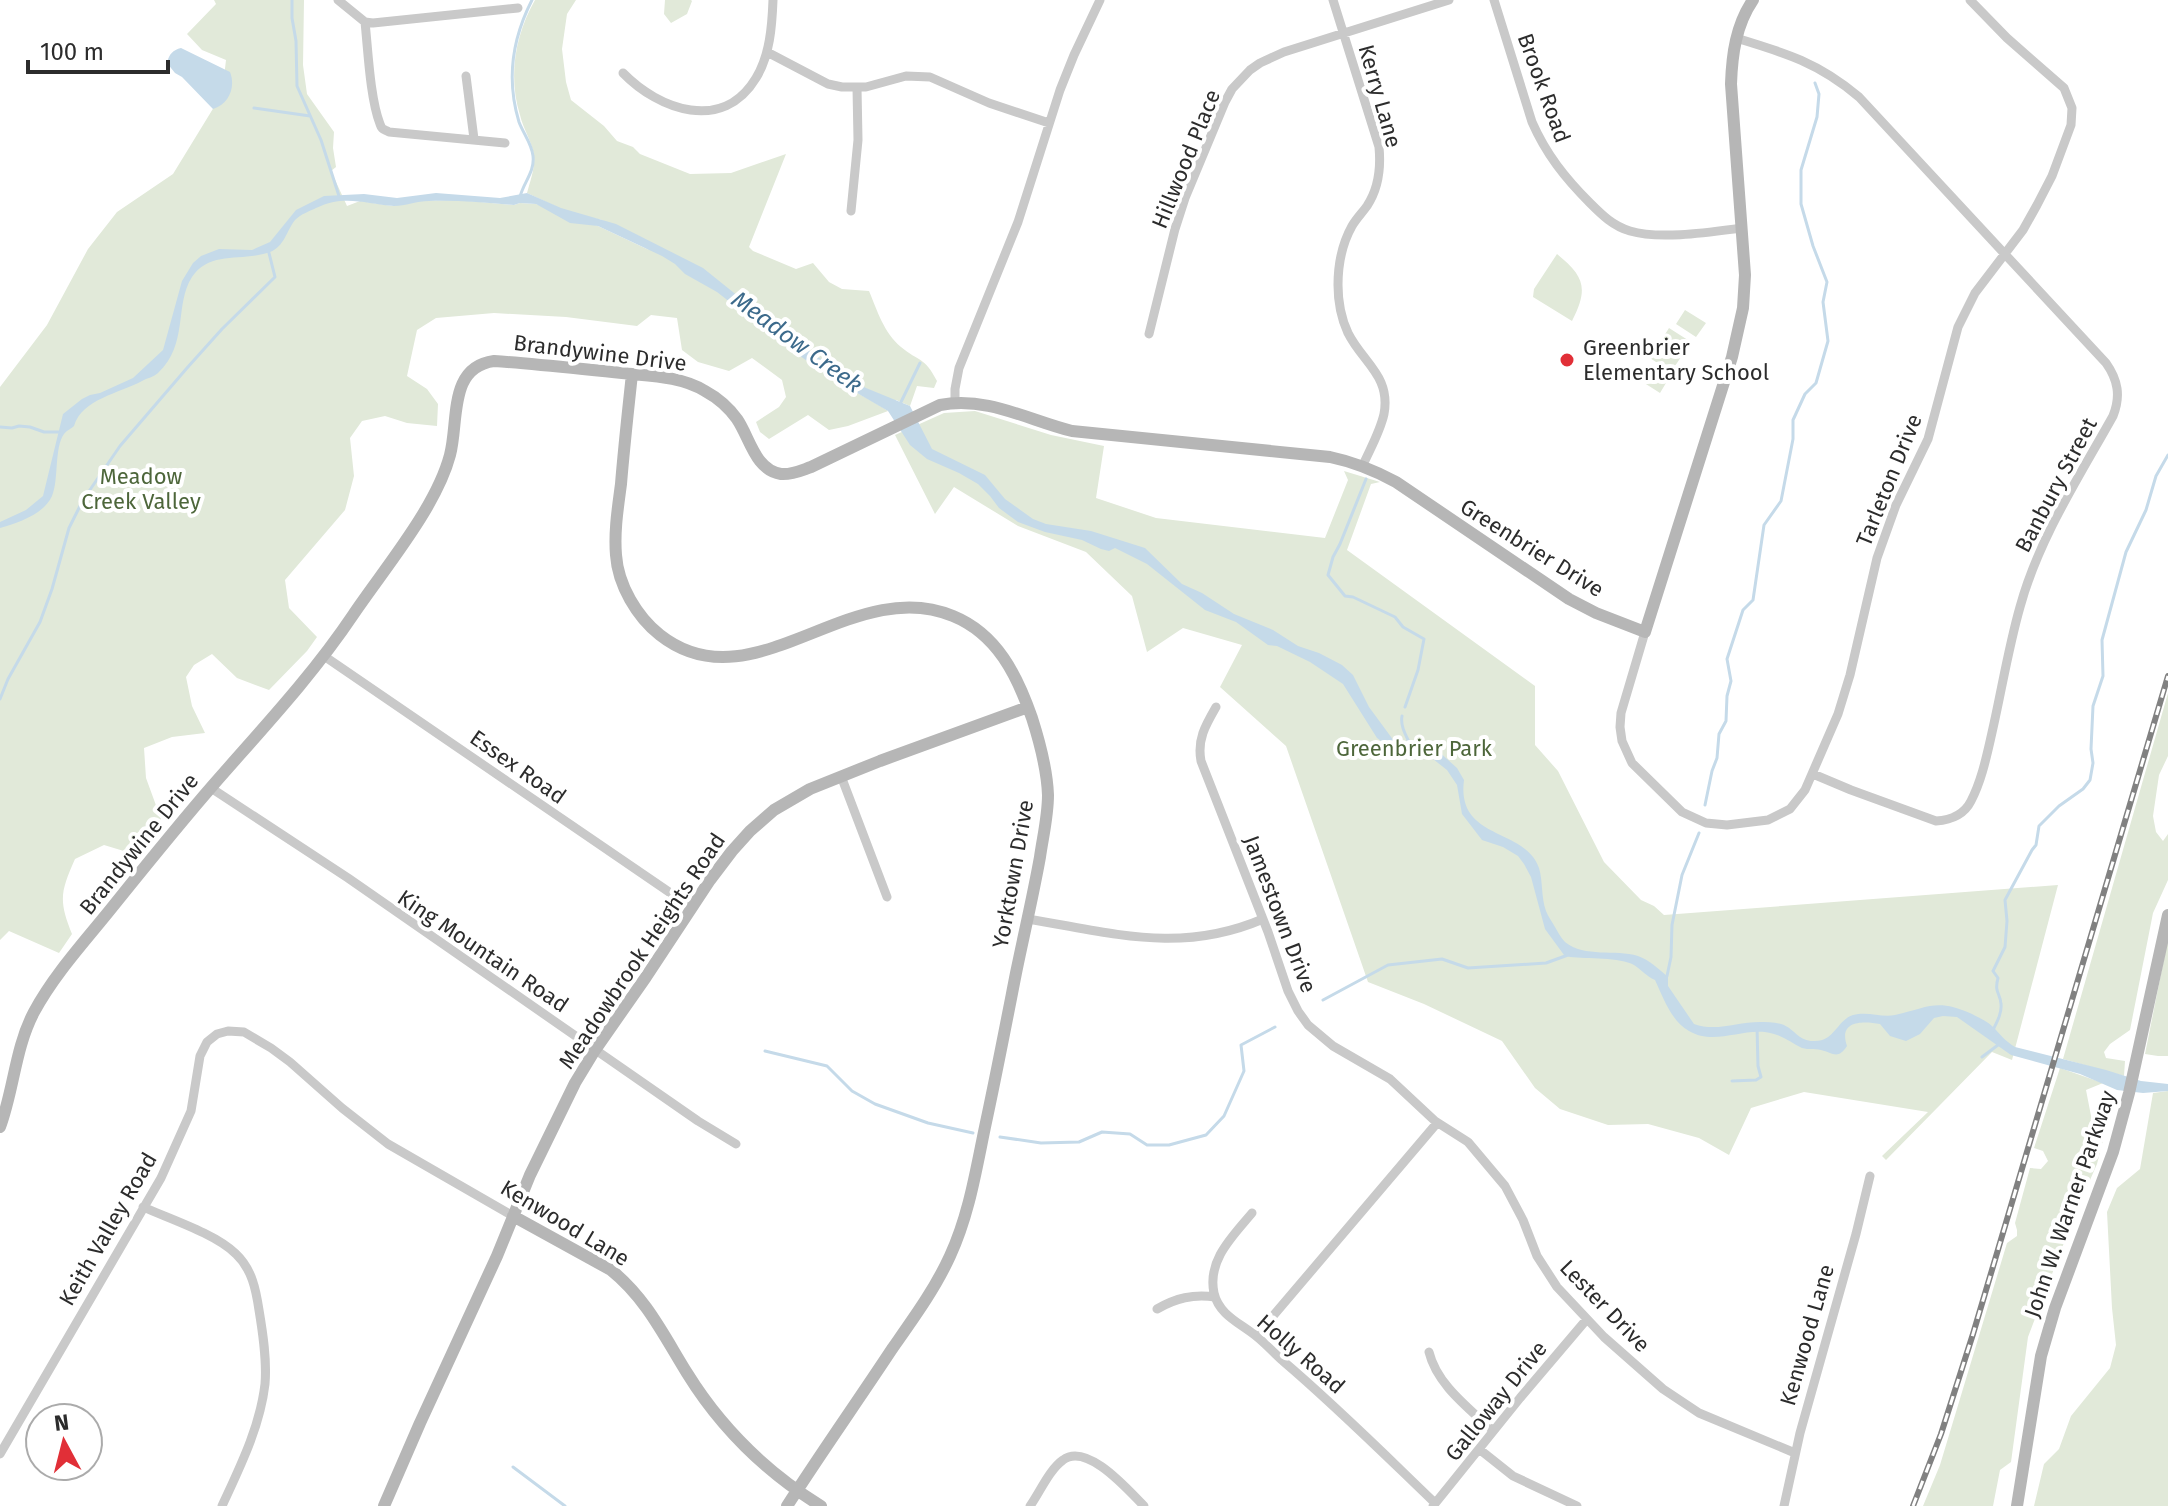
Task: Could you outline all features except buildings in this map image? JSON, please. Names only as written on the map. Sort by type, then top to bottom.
[{"type":"street","points":[[338,0],[365,22],[373,23],[518,8]]},
{"type":"street","points":[[623,73],[643,91],[669,105],[706,111],[732,102],[748,88],[767,52],[773,0]]},
{"type":"street","points":[[955,402],[959,368],[1018,222],[1074,55],[1100,0]]},
{"type":"street","name":"Kerry Lane","points":[[1333,0],[1379,147],[1380,160],[1377,183],[1346,239],[1339,271],[1343,320],[1356,346],[1378,374],[1384,391],[1382,423],[1363,465]]},
{"type":"street","name":"Hillwood Place","points":[[1149,334],[1185,198],[1232,89],[1250,70],[1273,56],[1449,0]]},
{"type":"street","name":"Brook Road","points":[[1494,0],[1540,140],[1567,180],[1608,221],[1629,231],[1649,235],[1742,228]]},
{"type":"street","points":[[1645,632],[1739,332],[1745,285],[1731,84],[1736,38],[1753,0]]},
{"type":"street","name":"Tarleton Drive","points":[[1645,632],[1621,713],[1620,727],[1626,752],[1638,770],[1682,812],[1694,819],[1718,825],[1768,820],[1798,801],[1813,774],[1844,698],[1885,531],[1928,439],[1958,327],[1975,293],[2023,230],[2052,176],[2071,125],[2072,108],[2064,88],[2007,38],[1970,0]]},
{"type":"street","points":[[365,22],[375,101],[384,130],[505,143]]},
{"type":"street","name":"Banbury Street","points":[[1736,38],[1806,61],[1843,83],[1859,97],[2106,363],[2115,377],[2118,396],[2113,416],[2054,520],[2029,578],[2019,607],[1985,760],[1970,804],[1958,816],[1936,821],[1813,774]]},
{"type":"street","points":[[767,52],[828,84],[857,88],[906,76],[930,77],[989,103],[1049,123]]},
{"type":"street","points":[[466,76],[474,139]]},
{"type":"street","points":[[851,211],[858,140],[857,88]]},
{"type":"street","name":"Brandywine Drive","points":[[0,1127],[16,1058],[47,989],[211,788],[324,656],[438,489],[450,456],[460,388],[467,374],[482,363],[494,361],[632,374],[690,383],[716,397],[737,419],[758,459],[780,474],[811,467],[936,407],[955,402]]},
{"type":"street","name":"Yorktown Drive","points":[[632,374],[616,555],[630,599],[661,636],[698,654],[728,658],[776,647],[850,617],[871,612],[910,606],[935,610],[965,622],[993,643],[1013,672],[1042,752],[1048,796],[1046,820],[978,1162],[961,1229],[923,1306],[787,1506]]},
{"type":"street","name":"Greenbrier Drive","points":[[955,402],[984,404],[1072,431],[1330,457],[1363,465],[1396,482],[1569,599],[1645,632]]},
{"type":"street","name":"Essex Road","points":[[324,656],[691,907]]},
{"type":"street","name":"Meadowbrook Heights Road","points":[[386,1505],[480,1296],[536,1161],[575,1083],[691,907],[732,851],[761,820],[788,801],[841,776],[1028,707]]},
{"type":"street","name":"Jamestown Drive","points":[[1216,707],[1202,731],[1201,761],[1298,1011],[1308,1025],[1333,1046],[1390,1079],[1437,1123]]},
{"type":"street","points":[[841,776],[887,897]]},
{"type":"street","name":"King Mountain Road","points":[[211,788],[736,1144]]},
{"type":"street","name":"John W. Warner Parkway","points":[[2017,1506],[2035,1388],[2048,1330],[2113,1152],[2168,915]]},
{"type":"street","points":[[1027,919],[1113,935],[1161,939],[1213,934],[1263,919]]},
{"type":"street","name":"Kenwood Lane","points":[[237,1031],[271,1048],[388,1144],[611,1270],[625,1281],[653,1315],[687,1373],[718,1417],[754,1456],[796,1491],[821,1506]]},
{"type":"street","name":"Keith Valley Road","points":[[0,1454],[161,1178],[191,1111],[196,1068],[207,1042],[217,1034],[237,1031]]},
{"type":"street","points":[[1256,1336],[1437,1123]]},
{"type":"street","name":"Lester Drive","points":[[1437,1123],[1468,1142],[1505,1186],[1548,1274],[1587,1319],[1651,1379],[1681,1402],[1795,1453]]},
{"type":"street","name":"Kenwood Lane","points":[[1784,1506],[1795,1453],[1870,1176]]},
{"type":"street","points":[[143,1207],[225,1245],[242,1260],[253,1282],[262,1331],[265,1383],[255,1428],[222,1506]]},
{"type":"street","points":[[1157,1309],[1190,1296],[1215,1297],[1213,1276],[1219,1255],[1252,1213]]},
{"type":"street","name":"Holly Road","points":[[1215,1297],[1226,1314],[1309,1383],[1434,1505]]},
{"type":"street","name":"Galloway Drive","points":[[1434,1505],[1587,1319]]},
{"type":"street","points":[[1429,1352],[1441,1380],[1493,1431]]},
{"type":"street","points":[[1479,1449],[1513,1476],[1577,1506]]},
{"type":"street","points":[[1030,1506],[1060,1462],[1072,1455],[1090,1459],[1118,1480],[1144,1506]]},
{"type":"green space","name":"Meadow Creek Valley","points":[[214,0],[304,0],[303,65],[307,94],[334,132],[336,167],[331,171],[347,206],[360,201],[392,206],[414,201],[458,200],[536,204],[598,226],[649,250],[602,220],[554,210],[555,206],[527,193],[534,157],[516,101],[514,71],[518,42],[535,0],[576,0],[567,14],[562,49],[571,100],[604,126],[617,141],[690,174],[731,173],[786,154],[749,247],[796,269],[813,263],[829,282],[842,289],[869,291],[890,335],[901,347],[925,363],[937,381],[934,388],[917,386],[910,406],[895,402],[843,378],[753,319],[834,379],[888,411],[829,430],[808,415],[769,439],[760,432],[756,422],[779,407],[786,397],[782,380],[752,358],[729,371],[698,362],[682,350],[677,318],[651,315],[637,326],[566,317],[494,313],[436,318],[417,330],[407,376],[427,389],[438,404],[437,426],[407,423],[385,416],[362,421],[350,438],[354,476],[345,510],[285,580],[289,608],[317,637],[269,690],[237,678],[212,654],[194,665],[186,677],[192,706],[205,733],[172,737],[144,748],[146,778],[161,819],[137,855],[104,845],[75,859],[63,896],[72,934],[59,953],[9,931],[0,940],[0,387],[47,325],[88,249],[117,212],[173,174],[222,94],[226,60],[202,50],[187,34],[216,4]]},
{"type":"green space","points":[[665,0],[692,1],[687,14],[671,23],[664,14]]},
{"type":"green space","points":[[1557,254],[1573,269],[1581,283],[1581,300],[1572,321],[1533,297],[1534,289]]},
{"type":"green space","points":[[1685,310],[1706,323],[1696,337],[1676,324]]},
{"type":"green space","points":[[1669,328],[1691,342],[1671,372],[1650,358]]},
{"type":"green space","points":[[1647,364],[1669,378],[1660,393],[1638,379]]},
{"type":"green space","name":"Greenbrier Park","points":[[975,411],[1051,435],[1104,446],[1096,498],[1156,518],[1325,538],[1348,480],[1344,471],[1380,482],[1371,484],[1347,550],[1535,686],[1535,745],[1558,771],[1604,862],[1641,900],[1664,915],[2058,885],[2012,1060],[1992,1052],[1886,1160],[1882,1156],[1928,1112],[1804,1092],[1751,1108],[1729,1155],[1699,1138],[1648,1124],[1608,1125],[1560,1109],[1535,1088],[1502,1041],[1424,1004],[1368,982],[1286,746],[1220,687],[1242,645],[1183,628],[1147,652],[1132,596],[1086,552],[1018,526],[954,487],[935,514],[895,435],[944,413]]},
{"type":"green space","points":[[2168,693],[2168,756],[2159,775],[2153,816],[2156,832],[2163,841],[2168,834],[2168,880],[2153,913],[2130,1030],[2104,1052],[2106,1058],[2125,1061],[2124,1076],[2063,1059]]},
{"type":"green space","points":[[2168,939],[2168,1056],[2158,1056],[2145,1054]]},
{"type":"green space","points":[[2060,1068],[2103,1083],[2086,1090],[2092,1121],[2108,1120],[2097,1164],[2028,1337],[2011,1462],[2000,1470],[1993,1506],[1923,1506],[1940,1465],[2007,1243],[2017,1236],[2015,1223],[2030,1168],[2041,1169],[2048,1161],[2043,1151],[2034,1148]]},
{"type":"green space","points":[[2168,1091],[2168,1506],[2034,1506],[2044,1464],[2059,1449],[2071,1416],[2110,1368],[2116,1345],[2107,1212],[2117,1188],[2140,1169],[2153,1093]]},
{"type":"water","points":[[181,48],[230,72],[230,94],[219,107],[213,109],[167,63],[172,53]]},
{"type":"water","points":[[436,193],[500,198],[527,193],[561,208],[616,224],[703,268],[784,333],[848,378],[910,406],[932,449],[985,475],[1005,499],[1033,519],[1091,531],[1145,548],[1182,584],[1234,614],[1342,665],[1353,675],[1369,707],[1394,741],[1437,750],[1457,768],[1464,780],[1464,800],[1470,814],[1531,855],[1539,868],[1546,911],[1565,942],[1582,950],[1629,954],[1650,962],[1668,977],[1668,986],[1694,1024],[1710,1027],[1751,1022],[1775,1023],[1784,1025],[1806,1040],[1815,1041],[1827,1038],[1853,1015],[1890,1016],[1933,1006],[1950,1006],[1986,1021],[2015,1047],[2141,1081],[2168,1084],[2168,1091],[2143,1093],[2117,1090],[2080,1074],[2011,1055],[1957,1017],[1934,1018],[1920,1034],[1906,1041],[1890,1036],[1880,1024],[1854,1024],[1846,1031],[1847,1046],[1841,1053],[1835,1054],[1802,1048],[1778,1035],[1763,1032],[1710,1037],[1689,1031],[1672,1015],[1655,980],[1634,965],[1564,955],[1545,929],[1531,877],[1518,856],[1482,840],[1462,814],[1457,785],[1447,770],[1433,759],[1414,751],[1395,751],[1377,738],[1343,684],[1310,662],[1277,646],[1268,645],[1236,622],[1205,610],[1147,564],[1115,548],[1109,551],[1101,549],[1082,540],[1018,522],[999,508],[978,484],[927,459],[910,445],[888,411],[833,379],[675,264],[598,226],[570,223],[536,204],[425,201],[394,206],[336,202],[297,218],[275,250],[208,263],[192,277],[187,288],[178,337],[168,362],[155,376],[85,409],[61,440],[54,489],[48,502],[30,517],[0,528],[0,522],[26,510],[43,496],[63,414],[82,399],[133,378],[163,350],[182,281],[201,256],[219,249],[252,250],[270,242],[296,210],[324,196],[364,194],[397,198]]},
{"type":"waterway","points":[[292,0],[297,86],[321,140],[339,196]]},
{"type":"waterway","points":[[520,197],[533,156],[519,122],[512,75],[516,44],[532,0]]},
{"type":"waterway","points":[[1705,805],[1717,758],[1719,734],[1726,721],[1731,681],[1727,659],[1743,610],[1753,600],[1764,525],[1781,501],[1793,439],[1793,420],[1805,394],[1816,383],[1828,341],[1823,302],[1827,282],[1801,204],[1801,170],[1817,117],[1819,94],[1815,83]]},
{"type":"waterway","points":[[254,108],[310,116]]},
{"type":"waterway","points":[[0,699],[40,622],[69,528],[83,500],[120,446],[187,368],[275,277],[268,249]]},
{"type":"waterway","points":[[901,402],[920,363]]},
{"type":"waterway","points":[[0,427],[19,426],[59,432]]},
{"type":"waterway","points":[[1993,1030],[2001,1007],[1998,978],[1993,971],[2005,947],[2005,900],[2036,845],[2039,826],[2090,780],[2093,706],[2103,676],[2102,640],[2126,552],[2146,510],[2156,476],[2168,455]]},
{"type":"waterway","points":[[1366,479],[1328,575],[1345,596],[1395,617],[1403,627],[1424,639],[1418,670],[1405,707]]},
{"type":"waterway","points":[[1402,716],[1403,728],[1411,746]]},
{"type":"waterway","points":[[1667,976],[1672,925],[1682,875],[1699,833]]},
{"type":"waterway","points":[[1323,1000],[1388,965],[1442,959],[1468,968],[1546,963],[1568,955]]},
{"type":"waterway","points":[[1000,1137],[1041,1143],[1079,1142],[1102,1132],[1130,1134],[1147,1145],[1169,1145],[1206,1135],[1224,1116],[1244,1071],[1241,1045],[1275,1027]]},
{"type":"waterway","points":[[1732,1081],[1761,1077],[1757,1027]]},
{"type":"waterway","points":[[1982,1057],[1998,1045]]},
{"type":"waterway","points":[[765,1051],[827,1066],[852,1091],[875,1104],[928,1123],[973,1133]]},
{"type":"waterway","points":[[513,1467],[565,1506]]},
{"type":"railway","points":[[1913,1506],[1941,1434],[1973,1334],[2168,676]]},
{"type":"place","name":"Greenbrier Elementary School","points":[[1567,360]]},
{"type":"water label","name":"Meadow Creek","points":[[797,342]]}]
